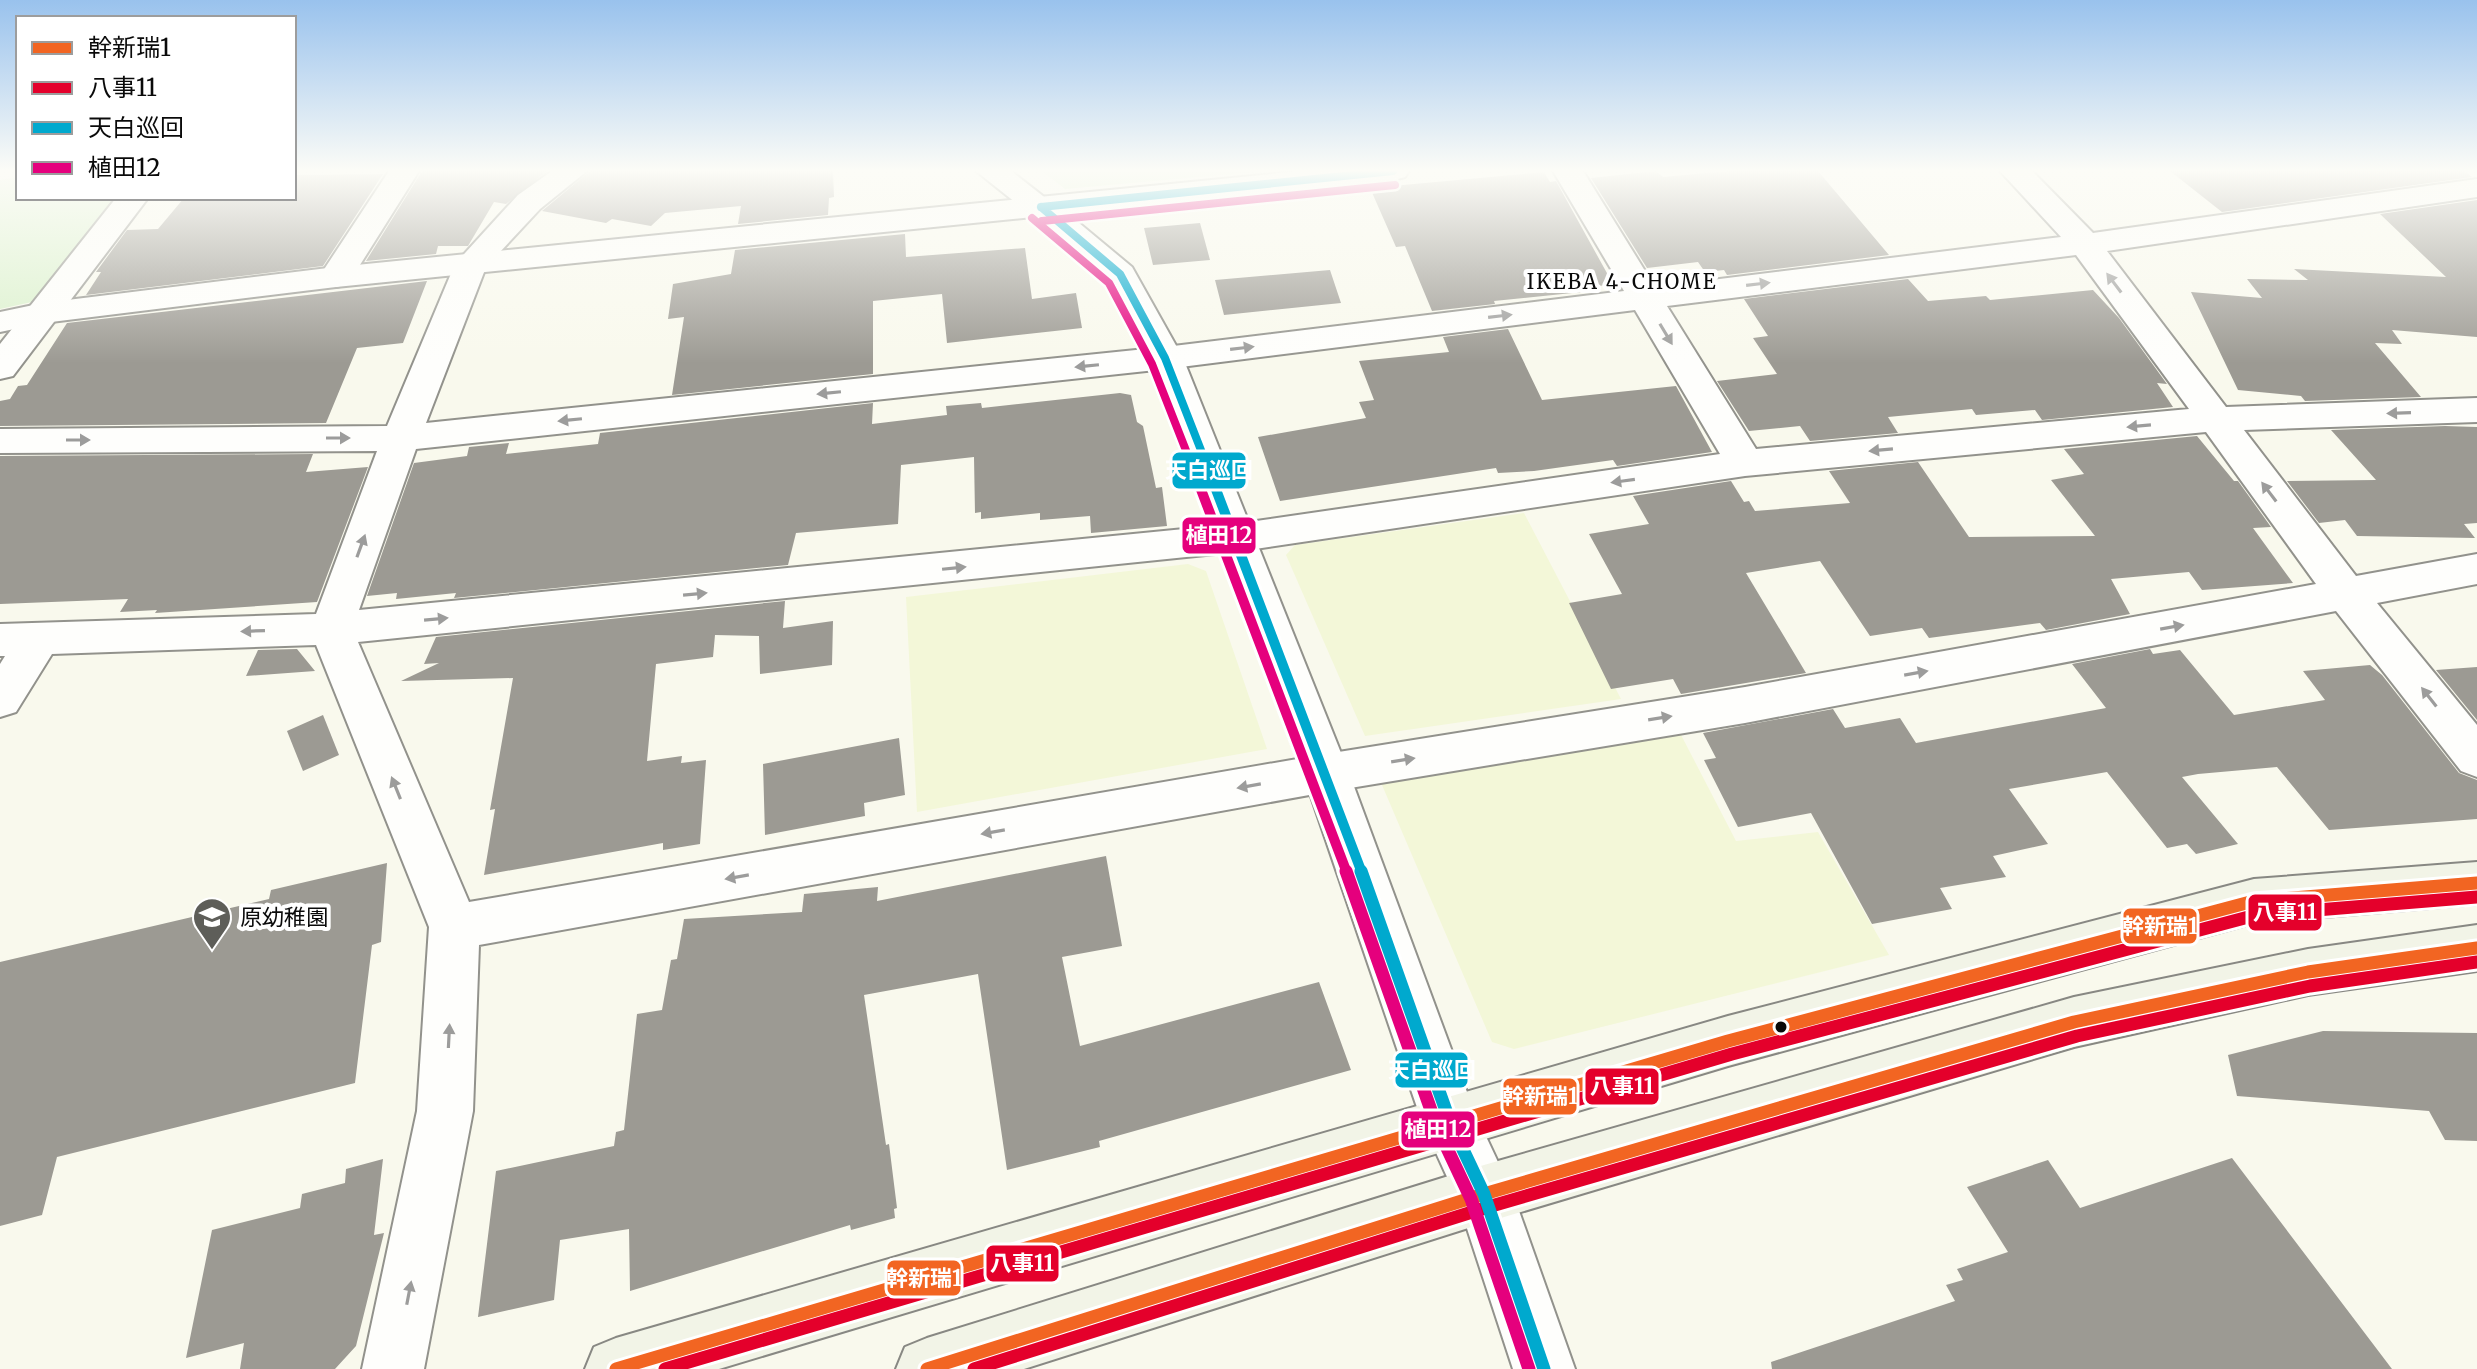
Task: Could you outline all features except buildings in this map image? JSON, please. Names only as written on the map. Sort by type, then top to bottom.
[{"type":"main road","points":[[616,1369],[1728,1041],[2254,901],[2477,883]]},
{"type":"main road","points":[[927,1369],[1484,1194],[2074,1022],[2308,972],[2477,948]]},
{"type":"street","points":[[0,368],[103,235]]},
{"type":"street","points":[[336,277],[363,235]]},
{"type":"street","points":[[393,1369],[445,1111],[454,927],[331,629],[401,438],[471,264],[498,235]]},
{"type":"street","points":[[0,322],[43,313],[336,277],[762,235]]},
{"type":"street","points":[[1074,235],[1120,274],[1165,358],[1326,773],[1450,1122],[1484,1194],[1544,1369]]},
{"type":"street","points":[[1606,235],[1745,463]]},
{"type":"street","points":[[2076,235],[2347,595],[2477,758]]},
{"type":"street","points":[[0,441],[401,438],[1165,358],[2149,235]]},
{"type":"street","points":[[0,700],[20,639],[331,629],[1235,538],[1745,463],[2214,419],[2477,410]]},
{"type":"street","points":[[454,927],[1326,773],[1745,705],[2347,595],[2461,569],[2477,569]]},
{"type":"green space","points":[[0,235],[91,235],[41,300],[0,309]]},
{"type":"green space","points":[[1524,513],[1621,699],[1365,736],[1286,555],[1295,545]]},
{"type":"green space","points":[[1188,564],[1206,571],[1267,749],[917,812],[906,597]]},
{"type":"green space","points":[[1679,731],[1736,841],[1818,832],[1889,955],[1514,1049],[1492,1042],[1379,778]]},
{"type":"transit line","name":"植田12","points":[[1052,235],[1109,283],[1152,364],[1313,778],[1437,1127],[1471,1199],[1529,1369]]},
{"type":"transit line","name":"天白巡回","points":[[1074,235],[1120,274],[1165,358],[1326,773],[1450,1122],[1484,1194],[1544,1369]]},
{"type":"transit line","name":"幹新瑞1","points":[[616,1369],[1728,1041],[2254,901],[2477,883]]},
{"type":"transit line","name":"八事11","points":[[665,1369],[1732,1054],[2256,915],[2477,897]]},
{"type":"transit line","name":"幹新瑞1","points":[[927,1369],[1484,1194],[2074,1022],[2308,972],[2477,948]]},
{"type":"transit line","name":"八事11","points":[[974,1369],[1488,1207],[2077,1036],[2310,986],[2477,962]]},
{"type":"place","name":"原幼稚園","points":[[212,951]]},
{"type":"district","name":"IKEBA 4-CHOME","points":[[1622,281]]}]
